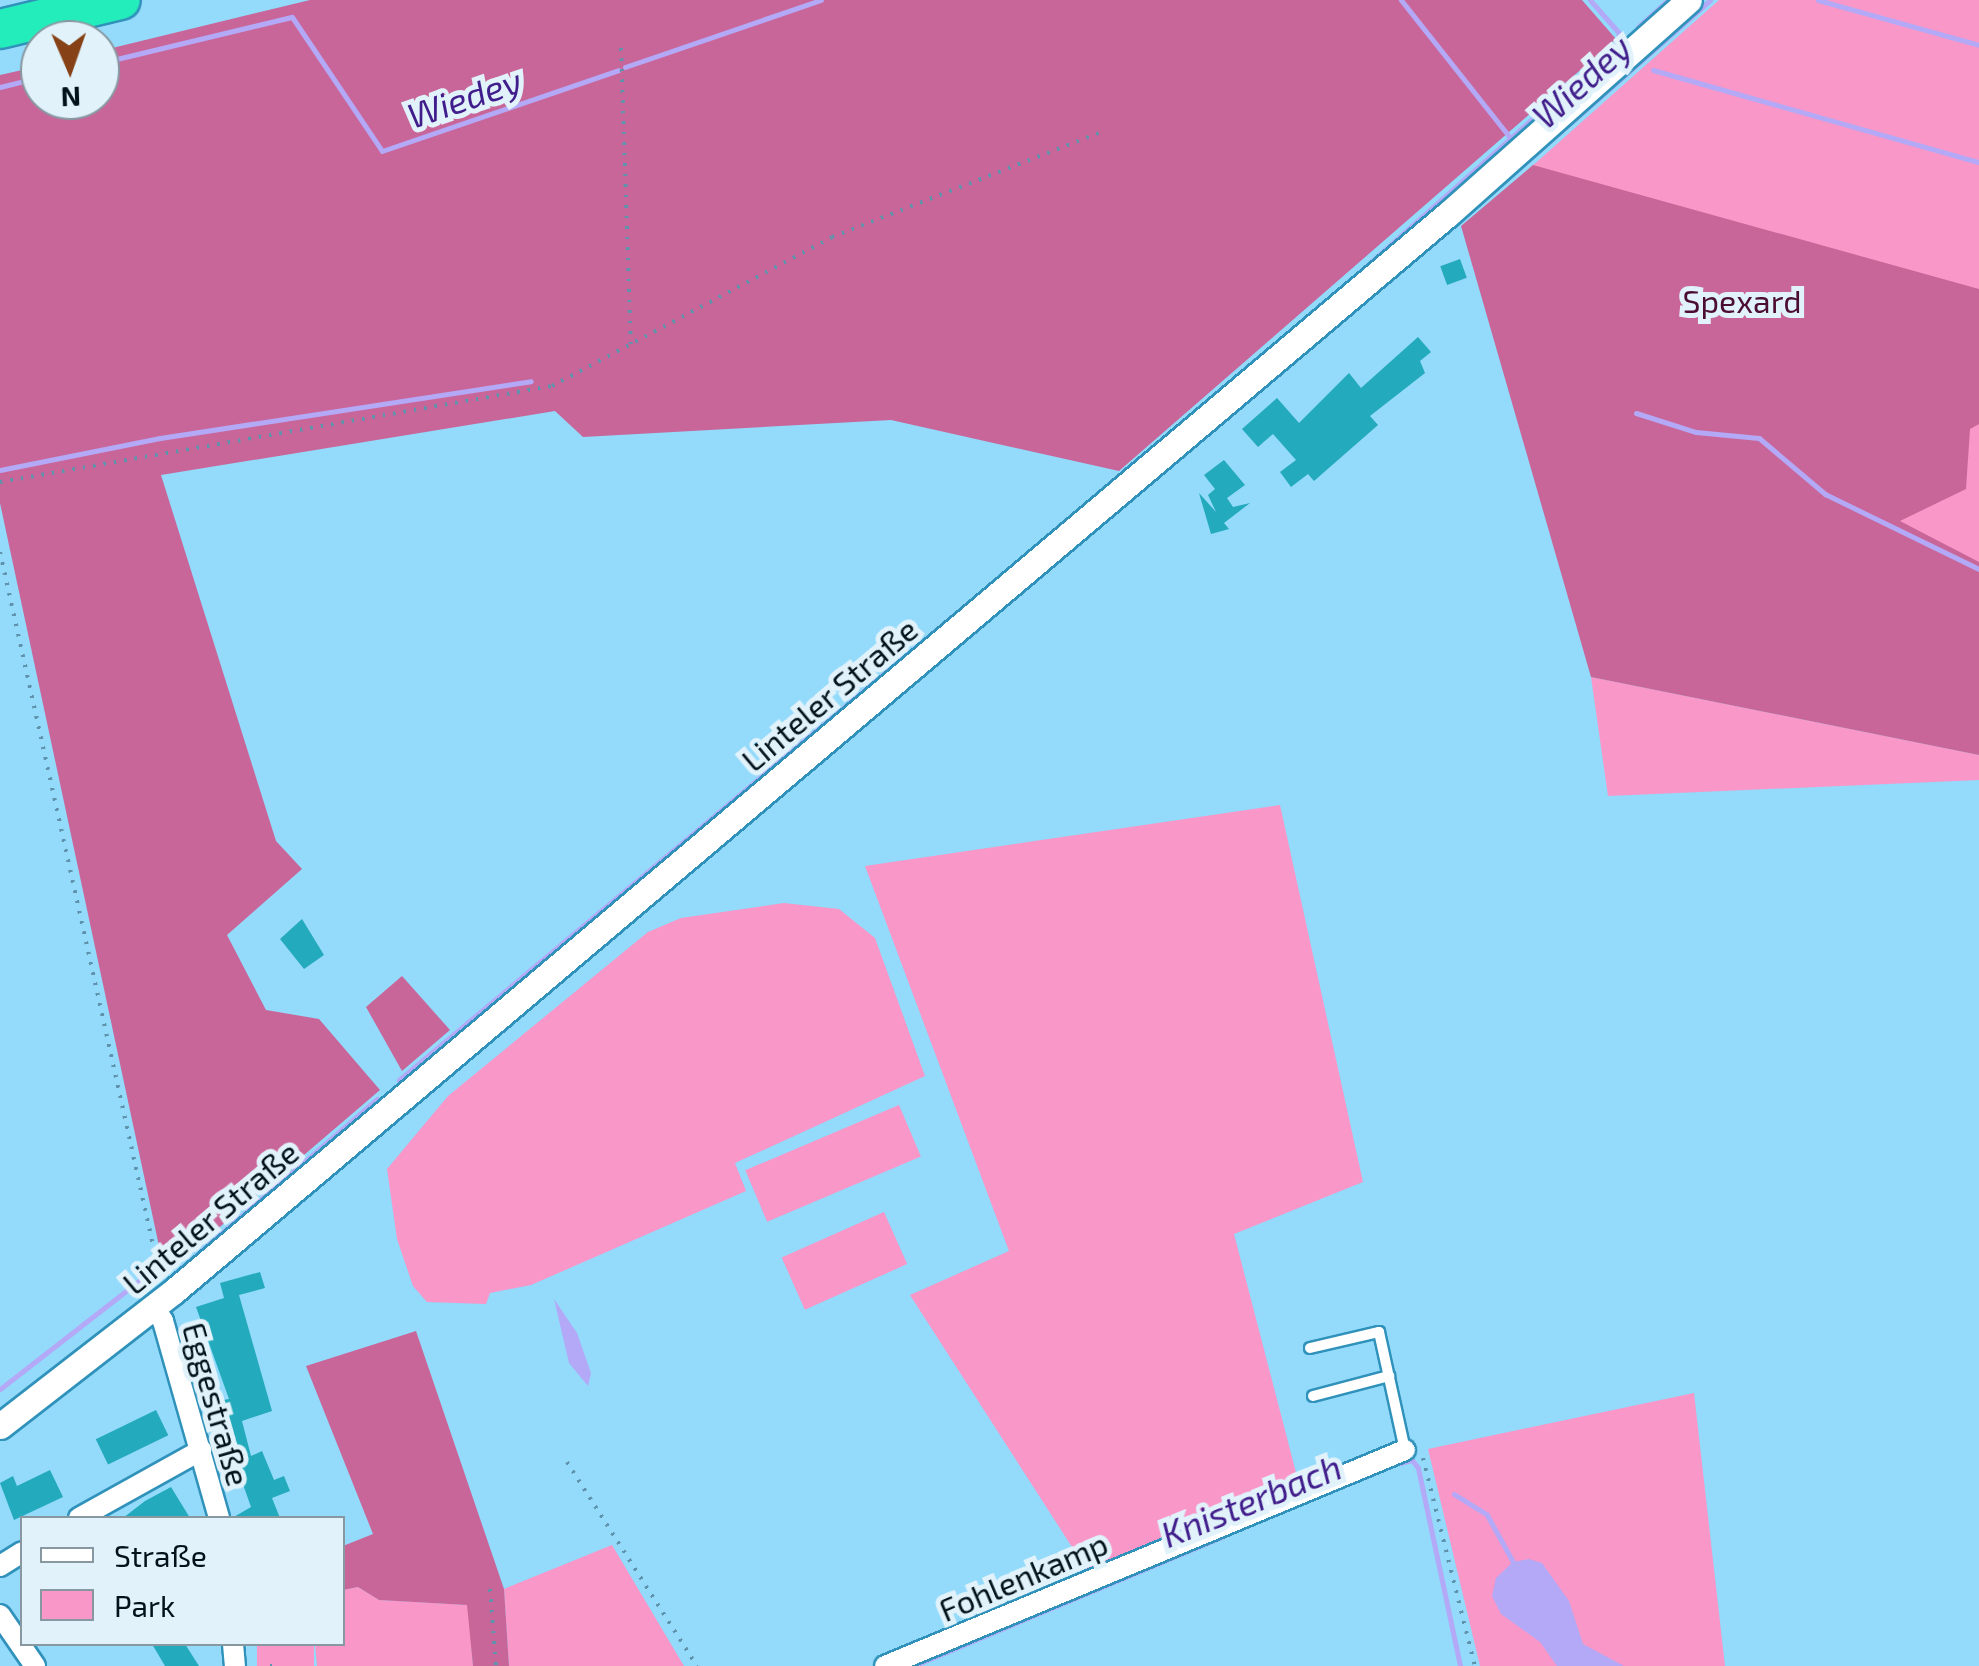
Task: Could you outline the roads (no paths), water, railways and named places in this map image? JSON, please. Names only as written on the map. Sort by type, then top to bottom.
[{"type":"highway","points":[[0,29],[121,0]]},
{"type":"street","name":"Linteler Straße","points":[[0,1426],[164,1299],[1448,214],[1689,0]]},
{"type":"street","name":"Eggestraße","points":[[164,1299],[164,1321],[218,1516]]},
{"type":"street","points":[[83,1516],[201,1450]]},
{"type":"street","name":"Fohlenkamp","points":[[885,1666],[1406,1450]]},
{"type":"street","points":[[0,1614],[20,1644]]},
{"type":"lane","points":[[1310,1348],[1379,1332],[1406,1450]]},
{"type":"lane","points":[[1312,1396],[1389,1376]]},
{"type":"waterway","name":"Wiedey","points":[[625,67],[821,0]]},
{"type":"waterway","name":"Wiedey","points":[[1401,0],[1511,139]]},
{"type":"waterway","points":[[1353,278],[1617,44],[1619,33],[1590,0]]},
{"type":"waterway","points":[[1638,27],[1668,0]]},
{"type":"waterway","name":"Wiedey","points":[[1469,212],[1710,0]]},
{"type":"waterway","points":[[1818,0],[1979,45]]},
{"type":"waterway","name":"Wiedey","points":[[120,58],[292,17],[382,151],[618,70]]},
{"type":"waterway","points":[[1653,70],[1979,162]]},
{"type":"waterway","name":"Wiedey","points":[[0,87],[20,82]]},
{"type":"waterway","points":[[866,722],[1358,306]]},
{"type":"waterway","points":[[0,470],[160,438],[531,381]]},
{"type":"waterway","points":[[1636,413],[1696,432],[1759,438],[1825,494],[1979,569]]},
{"type":"waterway","points":[[399,1080],[967,604]]},
{"type":"waterway","points":[[172,1276],[377,1099]]},
{"type":"waterway","points":[[0,1389],[140,1280]]},
{"type":"waterway","name":"Knisterbach","points":[[1400,1463],[1412,1460],[1418,1468],[1460,1666]]},
{"type":"waterway","points":[[1454,1494],[1487,1515],[1513,1562]]},
{"type":"waterway","name":"Knisterbach","points":[[913,1666],[1224,1536]]},
{"type":"park label","name":"Spexard","points":[[1742,300]]}]
